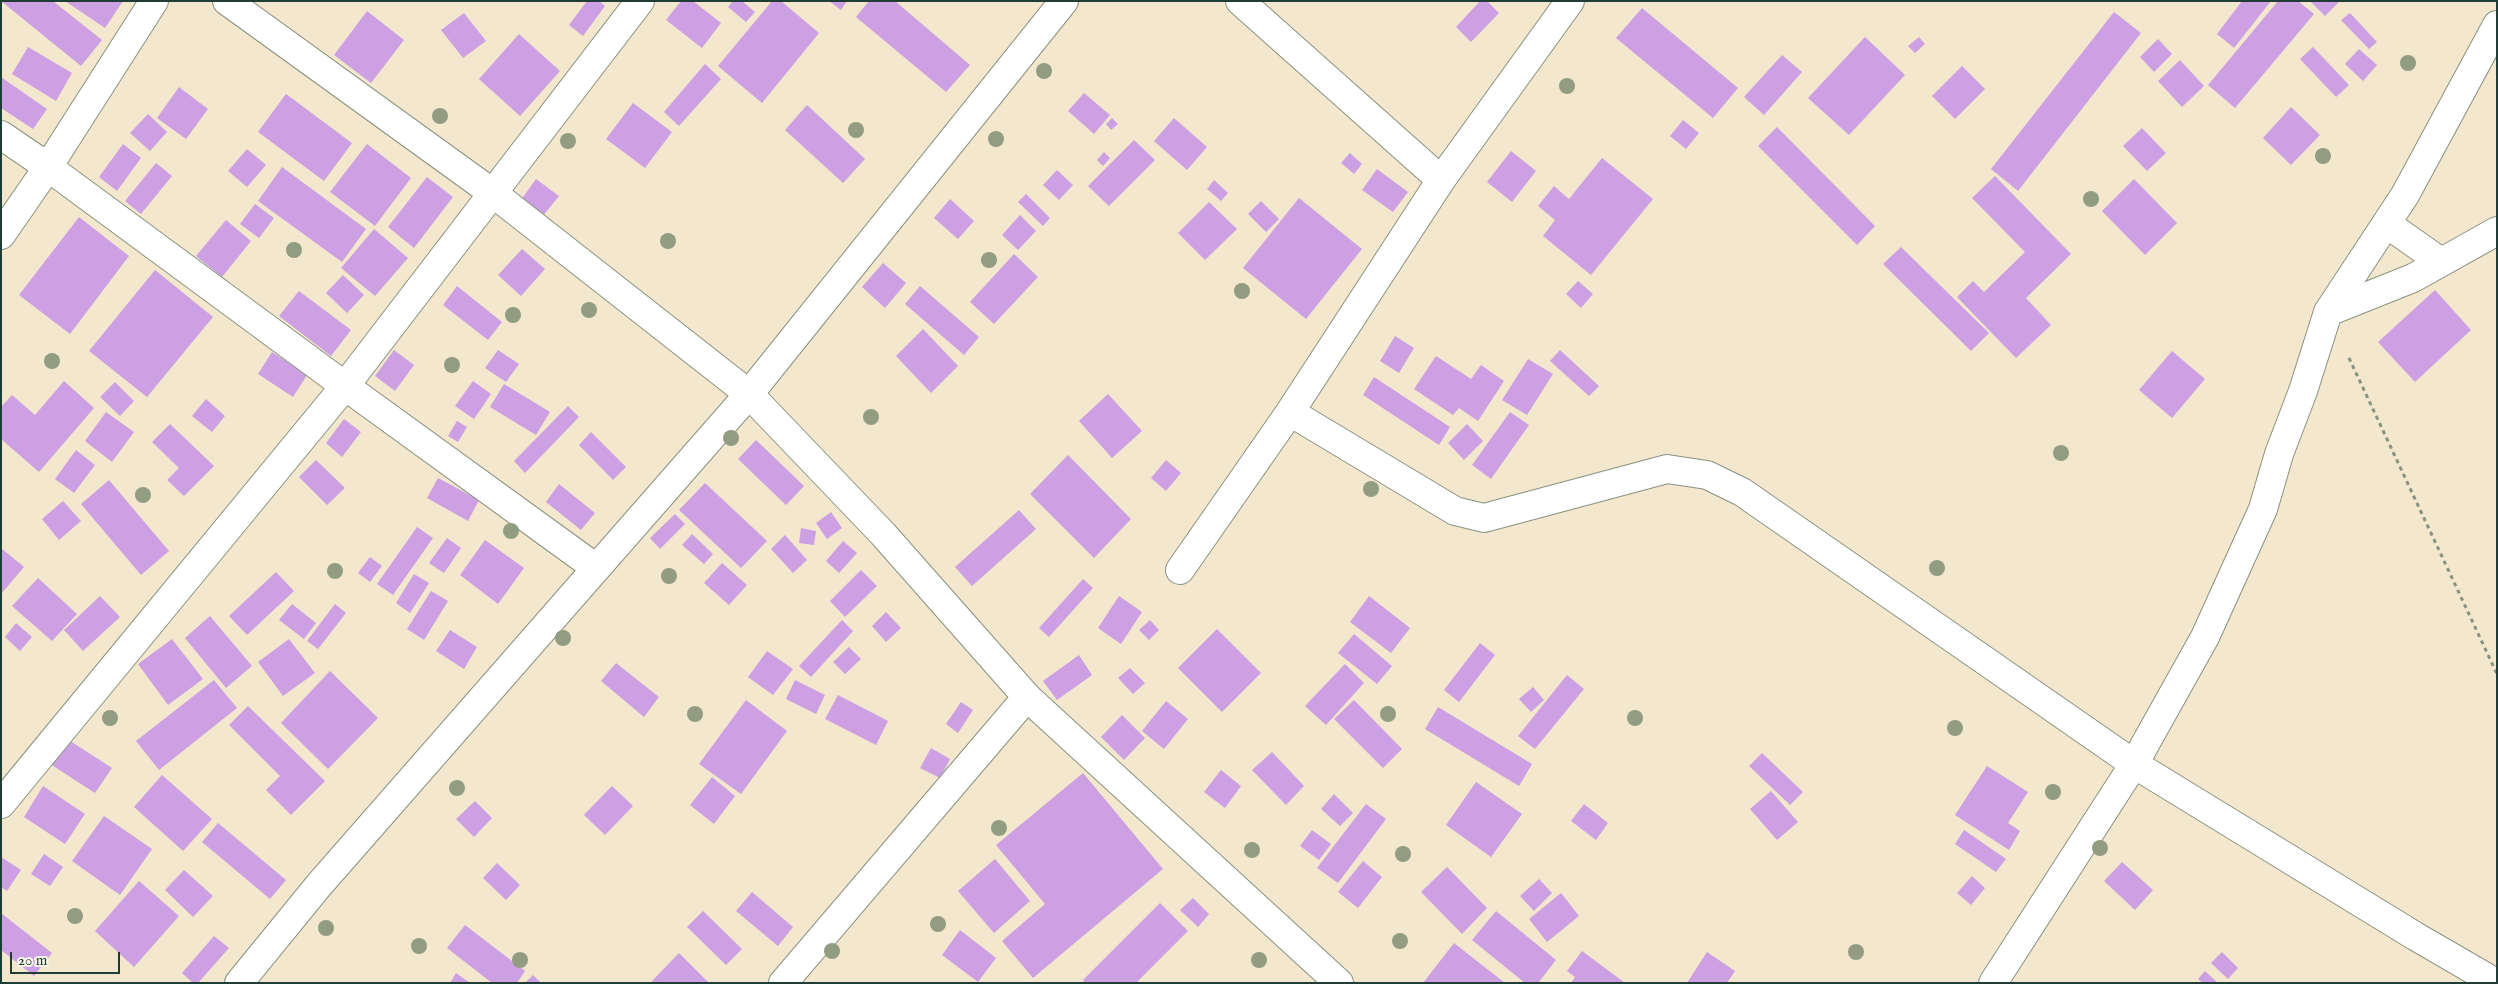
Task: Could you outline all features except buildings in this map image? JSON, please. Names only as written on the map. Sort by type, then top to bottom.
[{"type":"street","points":[[1,235],[48,167],[154,1]]},
{"type":"street","points":[[227,1],[494,194],[749,394],[883,534],[1027,696],[1339,983]]},
{"type":"street","points":[[1,804],[345,386],[640,1]]},
{"type":"street","points":[[239,983],[319,885],[749,394],[1064,1]]},
{"type":"street","points":[[1240,1],[1441,180]]},
{"type":"street","points":[[1180,570],[1290,412],[1441,180],[1570,1]]},
{"type":"street","points":[[1993,983],[2134,764],[2205,637],[2263,509],[2279,454],[2303,391],[2328,312],[2387,224],[2497,25]]},
{"type":"street","points":[[1,135],[48,167],[596,568]]},
{"type":"street","points":[[2387,224],[2441,262]]},
{"type":"street","points":[[2328,312],[2413,278],[2497,231]]},
{"type":"street","points":[[1290,412],[1455,511],[1484,518],[1667,469],[1707,475],[1742,492],[2134,764],[2415,936],[2496,983]]},
{"type":"street","points":[[784,983],[1027,696]]},
{"type":"path","points":[[2349,357],[2497,674]]}]
